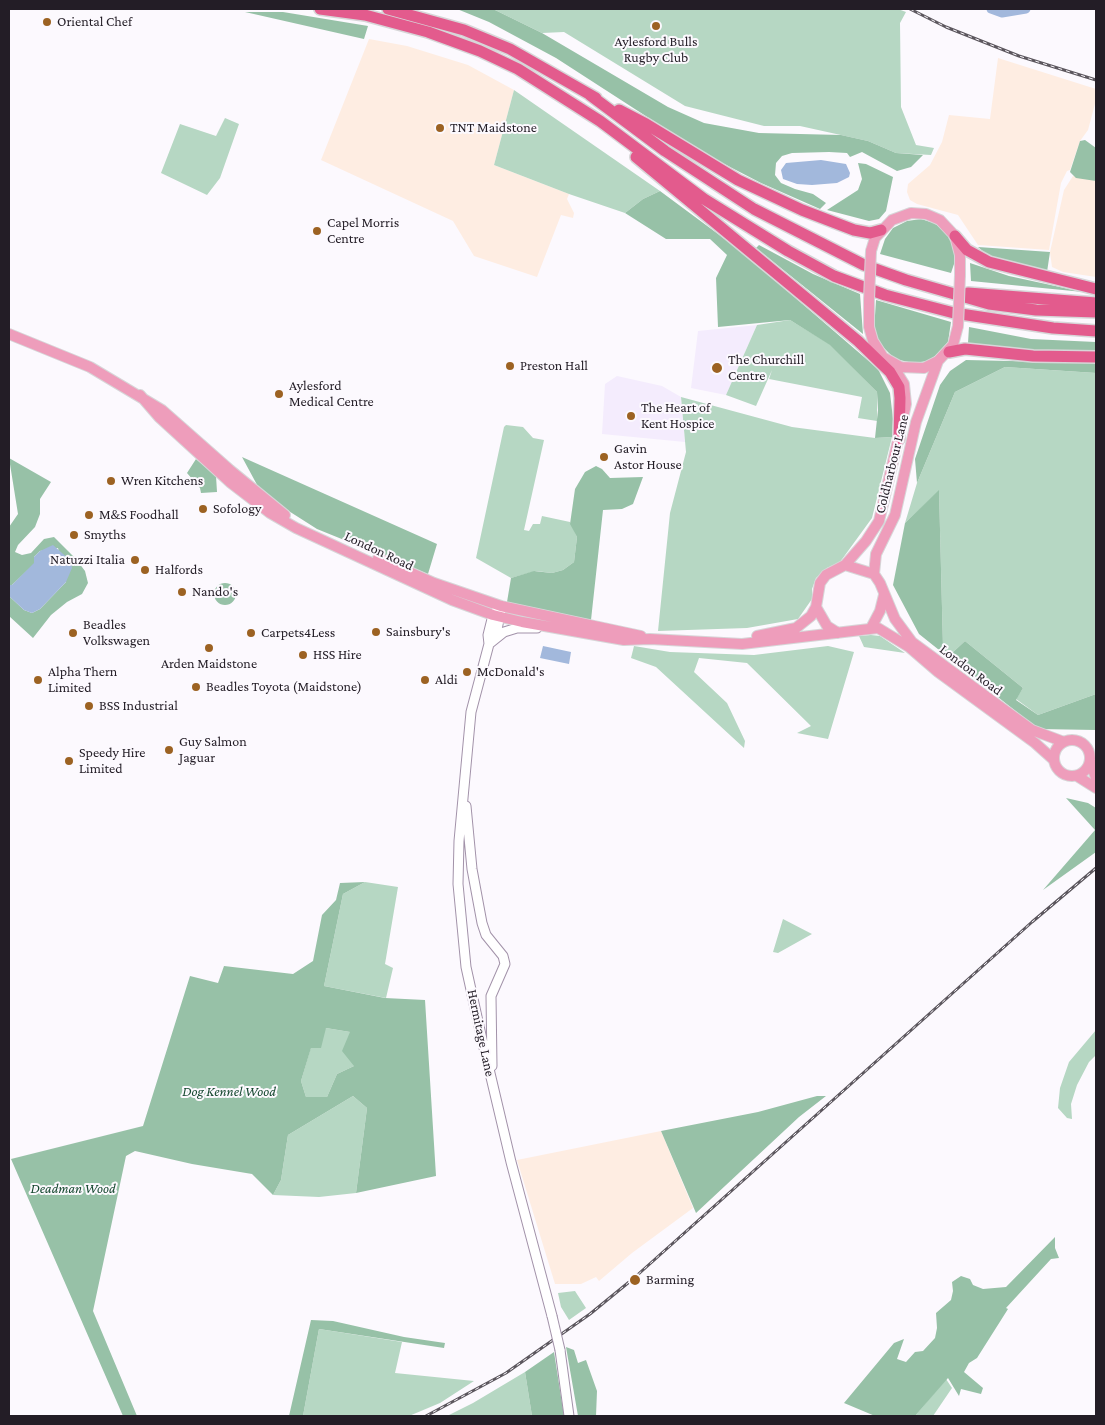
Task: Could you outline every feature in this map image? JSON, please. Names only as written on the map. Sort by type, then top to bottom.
[{"type":"highway","points":[[320,9],[365,15],[393,22],[480,51],[526,74],[600,121],[704,199],[788,251],[834,276],[886,295],[992,320],[1053,328],[1096,331]]},
{"type":"highway","points":[[394,10],[464,30],[510,49],[590,96],[646,124],[730,176],[802,210],[854,230],[870,232],[881,230]]},
{"type":"highway","points":[[590,96],[665,151],[754,209],[864,265],[942,291],[998,305],[1036,310],[1096,312]]},
{"type":"highway","points":[[572,103],[858,341],[890,372],[898,387],[899,440]]},
{"type":"highway","points":[[955,236],[967,250],[989,262],[1096,289]]},
{"type":"highway","points":[[942,291],[1096,303]]},
{"type":"highway","points":[[992,320],[1096,326]]},
{"type":"highway","points":[[858,341],[887,360]]},
{"type":"highway","points":[[948,352],[965,349],[1033,356],[1096,357]]},
{"type":"main road","points":[[917,213],[940,220],[955,236],[960,255],[958,326],[955,339],[948,352],[938,361],[916,369],[887,360],[871,334],[871,251],[875,238],[881,230],[898,216],[917,213]]},
{"type":"main road","name":"London Road","points":[[9,334],[90,366],[140,395],[162,410],[263,498],[292,519],[434,583],[501,606],[650,639]]},
{"type":"main road","name":"Coldharbour Lane","points":[[845,565],[866,541],[879,521],[899,440],[906,393],[901,377],[887,360]]},
{"type":"main road","name":"Coldharbour Lane","points":[[874,574],[876,554],[895,515],[908,448],[938,361]]},
{"type":"main road","name":"London Road","points":[[140,395],[159,416],[231,483],[270,513],[296,528],[428,589],[497,616],[624,640],[650,639],[742,644],[815,635],[840,634]]},
{"type":"main road","points":[[845,565],[874,574],[884,594],[880,611],[871,628],[840,634],[827,626],[816,607],[816,593],[826,575],[845,565]]},
{"type":"main road","name":"London Road","points":[[884,594],[894,619],[912,642],[1032,730],[1064,742]]},
{"type":"main road","name":"Hermitage Lane","points":[[501,606],[471,712],[459,840],[460,902],[466,967],[493,1088],[560,1350],[569,1416]]},
{"type":"main road","name":"London Road","points":[[724,644],[796,628],[811,616],[816,607]]},
{"type":"main road","points":[[492,641],[504,632],[517,628],[572,631]]},
{"type":"main road","name":"London Road","points":[[871,628],[878,628],[909,647],[938,672],[1039,746],[1054,760]]},
{"type":"main road","points":[[1096,778],[1088,750],[1080,742],[1075,740],[1064,742],[1056,749],[1054,760],[1059,772],[1070,776],[1077,776],[1096,788]]},
{"type":"main road","points":[[1077,776],[1086,770],[1090,761]]},
{"type":"main road","points":[[464,786],[472,869],[482,924],[486,935],[503,956],[506,964],[491,996],[493,1088]]},
{"type":"shaded area","points":[[369,39],[407,46],[468,65],[514,90],[494,165],[569,194],[567,199],[574,213],[573,218],[561,215],[537,277],[474,256],[453,221],[321,160]]},
{"type":"shaded area","points":[[998,58],[1096,89],[1096,100],[1088,130],[1080,141],[1070,170],[1067,171],[1061,183],[1049,250],[978,245],[958,215],[917,204],[910,200],[907,192],[908,184],[930,165],[942,142],[949,115],[990,119]]},
{"type":"shaded area","points":[[1073,176],[1096,181],[1096,277],[1063,272],[1052,267],[1050,252],[1064,190]]},
{"type":"shaded area","points":[[757,325],[726,395],[691,388],[698,331]]},
{"type":"shaded area","points":[[617,376],[662,386],[681,397],[685,442],[602,434],[605,384]]},
{"type":"shaded area","points":[[661,1131],[693,1208],[632,1253],[599,1281],[596,1277],[581,1284],[555,1284],[517,1160]]},
{"type":"green space","points":[[457,9],[493,9],[542,33],[668,107],[704,123],[759,133],[841,135],[868,141],[896,153],[923,155],[911,167],[897,171],[862,152],[850,157],[847,153],[829,152],[792,153],[782,156],[776,163],[775,175],[781,183],[813,194],[826,203],[820,209],[761,183],[703,153],[556,58],[489,22]]},
{"type":"green space","points":[[493,9],[898,9],[906,12],[900,23],[901,107],[916,145],[934,148],[931,155],[896,153],[868,141],[800,126],[764,126],[685,106],[564,32],[542,33]]},
{"type":"green space","points":[[245,12],[283,12],[368,26],[364,39]]},
{"type":"green space","points":[[514,90],[660,191],[643,199],[625,213],[494,165]]},
{"type":"green space","points":[[225,118],[239,124],[220,178],[207,195],[161,173],[180,124],[216,136]]},
{"type":"green space","points":[[1085,140],[1096,148],[1096,181],[1076,178],[1070,172],[1080,141]]},
{"type":"green space","points":[[858,163],[866,164],[893,177],[886,211],[879,219],[869,221],[827,210],[858,190],[862,179]]},
{"type":"green space","points":[[660,191],[741,251],[878,369],[890,393],[893,419],[892,437],[875,438],[878,410],[877,392],[830,345],[790,320],[718,327],[716,278],[727,255],[710,239],[666,239],[625,213],[643,199]]},
{"type":"green space","points":[[921,219],[934,223],[949,234],[954,245],[956,258],[951,273],[880,254],[885,239],[893,228],[907,221]]},
{"type":"green space","points":[[759,245],[813,274],[860,294],[863,334],[756,248]]},
{"type":"green space","points":[[978,247],[1050,252],[1047,272],[1003,262],[986,254]]},
{"type":"green space","points":[[970,263],[1009,276],[1083,292],[971,281]]},
{"type":"green space","points":[[876,300],[951,322],[948,342],[928,361],[913,363],[895,359],[880,344],[874,331]]},
{"type":"green space","points":[[790,320],[831,345],[877,392],[877,421],[858,418],[862,397],[769,379],[772,370],[756,406],[726,395],[757,325]]},
{"type":"green space","points":[[969,327],[1031,339],[1096,342],[1096,350],[1021,350],[968,343]]},
{"type":"green space","points":[[966,360],[1096,363],[1096,373],[1005,367],[955,392],[917,483],[915,459],[940,385],[950,371]]},
{"type":"green space","points":[[1005,367],[1096,373],[1096,694],[1038,715],[1016,699],[1023,688],[965,641],[951,654],[943,647],[939,491],[905,523],[917,483],[955,392]]},
{"type":"green space","points":[[681,397],[792,427],[875,438],[892,437],[872,518],[840,562],[827,568],[816,578],[812,589],[812,599],[798,619],[747,628],[658,631],[670,513],[686,452]]},
{"type":"green space","points":[[506,425],[523,427],[533,438],[544,440],[524,530],[529,531],[533,524],[540,524],[542,516],[570,522],[577,537],[574,562],[563,570],[552,573],[536,571],[511,578],[476,558],[504,427]]},
{"type":"green space","points":[[242,457],[437,544],[428,574],[317,529],[262,494]]},
{"type":"green space","points":[[9,458],[51,482],[40,499],[40,514],[35,527],[18,545],[15,552],[22,555],[31,553],[44,539],[54,537],[85,571],[88,583],[82,594],[67,602],[51,615],[33,638],[9,616],[9,596],[24,610],[32,613],[40,609],[66,582],[58,548],[40,551],[34,557],[35,563],[12,585],[9,585],[9,527],[18,514]]},
{"type":"green space","points":[[196,459],[216,476],[217,492],[201,493],[200,488],[187,473]]},
{"type":"green space","points":[[596,466],[602,469],[610,478],[643,477],[633,504],[622,509],[603,510],[591,620],[507,602],[511,578],[534,571],[552,573],[563,570],[574,562],[577,537],[570,524],[575,489],[585,472]]},
{"type":"green space","points":[[939,490],[943,647],[951,654],[965,641],[1023,688],[1016,700],[1038,715],[1096,694],[1096,730],[1038,729],[919,634],[893,585],[905,523]]},
{"type":"green space","points":[[225,583],[233,586],[236,594],[233,602],[225,605],[217,602],[214,594],[217,586]]},
{"type":"green space","points":[[859,636],[880,636],[905,653],[864,647]]},
{"type":"green space","points":[[634,646],[670,652],[754,655],[828,646],[854,652],[828,739],[797,733],[811,726],[747,663],[699,658],[694,672],[727,703],[745,741],[744,748],[656,667],[631,658]]},
{"type":"green space","points":[[1066,798],[1088,803],[1096,808],[1096,852],[1043,890],[1095,830]]},
{"type":"green space","points":[[365,882],[398,887],[385,964],[393,968],[386,998],[324,986],[343,894]]},
{"type":"green space","name":"Dog Kennel Wood","points":[[365,882],[343,894],[324,986],[385,998],[425,1000],[436,1176],[356,1193],[367,1108],[353,1096],[288,1135],[281,1180],[273,1195],[252,1174],[192,1164],[135,1151],[126,1156],[93,1311],[137,1416],[123,1416],[11,1159],[143,1126],[190,976],[218,983],[224,966],[293,974],[313,961],[322,915],[336,900],[340,883]],"holes":[[[326,1028],[350,1032],[342,1051],[354,1066],[337,1074],[327,1097],[306,1097],[301,1081],[311,1048],[321,1048]]]},
{"type":"green space","points":[[783,919],[812,934],[778,953],[773,952]]},
{"type":"green space","points":[[326,1028],[350,1032],[354,1066],[337,1074],[327,1097],[306,1097],[301,1081],[311,1047]]},
{"type":"green space","points":[[1096,1030],[1096,1055],[1089,1062],[1077,1085],[1071,1104],[1072,1119],[1067,1118],[1058,1108],[1060,1088],[1069,1062]]},
{"type":"green space","points":[[353,1096],[367,1108],[356,1193],[319,1197],[273,1195],[281,1180],[288,1135]]},
{"type":"green space","points":[[817,1096],[826,1096],[799,1117],[696,1213],[661,1131],[758,1112]]},
{"type":"green space","points":[[1055,1237],[1055,1248],[1059,1258],[1051,1259],[1006,1308],[1008,1309],[977,1358],[969,1363],[964,1372],[983,1388],[981,1394],[961,1389],[959,1396],[948,1378],[915,1416],[875,1416],[844,1403],[894,1343],[904,1339],[897,1359],[906,1362],[915,1352],[923,1351],[935,1338],[937,1328],[936,1313],[951,1300],[952,1282],[961,1276],[970,1279],[973,1285],[983,1289],[1006,1287]]},
{"type":"green space","points":[[575,1291],[586,1308],[569,1320],[561,1307],[558,1293]]},
{"type":"green space","points":[[311,1320],[333,1321],[404,1337],[445,1343],[444,1348],[319,1329],[303,1416],[289,1416]]},
{"type":"green space","points":[[319,1329],[402,1342],[395,1373],[474,1381],[440,1403],[409,1416],[303,1416]]},
{"type":"green space","points":[[566,1347],[574,1350],[578,1363],[586,1360],[597,1391],[596,1416],[578,1416]]},
{"type":"green space","points":[[554,1352],[564,1416],[532,1416],[525,1372]]},
{"type":"green space","points":[[525,1372],[532,1416],[447,1416],[473,1403]]},
{"type":"green space","points":[[946,1379],[952,1388],[933,1416],[915,1416]]},
{"type":"water","points":[[821,160],[846,164],[850,173],[849,177],[837,183],[812,185],[797,184],[783,179],[781,170],[786,163]]},
{"type":"water","points":[[53,545],[71,561],[72,568],[66,582],[40,609],[32,613],[24,610],[9,596],[9,585],[12,585],[34,563],[34,557],[40,551]]},
{"type":"water","points":[[543,646],[571,652],[569,664],[540,658]]},
{"type":"waterway","points":[[991,9],[1002,13],[1026,9]]},
{"type":"railway","points":[[910,9],[946,27],[1019,56],[1096,80]]},
{"type":"railway","points":[[426,1416],[506,1373],[590,1314],[634,1278],[1032,922],[1096,868]]},
{"type":"place","name":"Oriental Chef","points":[[47,22]]},
{"type":"place","name":"Aylesford Bulls Rugby Club","points":[[656,26]]},
{"type":"place","name":"TNT Maidstone","points":[[440,128]]},
{"type":"place","name":"Capel Morris Centre","points":[[317,231]]},
{"type":"place","name":"Preston Hall","points":[[510,366]]},
{"type":"place","name":"The Churchill Centre","points":[[717,368]]},
{"type":"place","name":"Aylesford Medical Centre","points":[[279,394]]},
{"type":"place","name":"The Heart of Kent Hospice","points":[[631,416]]},
{"type":"place","name":"Gavin Astor House","points":[[604,457]]},
{"type":"place","name":"Wren Kitchens","points":[[111,481]]},
{"type":"place","name":"Sofology","points":[[203,509]]},
{"type":"place","name":"M&S Foodhall","points":[[89,515]]},
{"type":"place","name":"Smyths","points":[[74,535]]},
{"type":"place","name":"Natuzzi Italia","points":[[135,560]]},
{"type":"place","name":"Halfords","points":[[145,570]]},
{"type":"place","name":"Nando's","points":[[182,592]]},
{"type":"place","name":"Sainsbury's","points":[[376,632]]},
{"type":"place","name":"Beadles Volkswagen","points":[[73,633]]},
{"type":"place","name":"Carpets4Less","points":[[251,633]]},
{"type":"place","name":"Arden Maidstone","points":[[209,648]]},
{"type":"place","name":"HSS Hire","points":[[303,655]]},
{"type":"place","name":"McDonald's","points":[[467,672]]},
{"type":"place","name":"Alpha Thern Limited","points":[[38,680]]},
{"type":"place","name":"Aldi","points":[[425,680]]},
{"type":"place","name":"Beadles Toyota (Maidstone)","points":[[196,687]]},
{"type":"place","name":"BSS Industrial","points":[[89,706]]},
{"type":"place","name":"Guy Salmon Jaguar","points":[[169,750]]},
{"type":"place","name":"Speedy Hire Limited","points":[[69,761]]},
{"type":"place","name":"Barming","points":[[635,1280]]},
{"type":"park label","name":"Deadman Wood","points":[[73,1189]]}]
